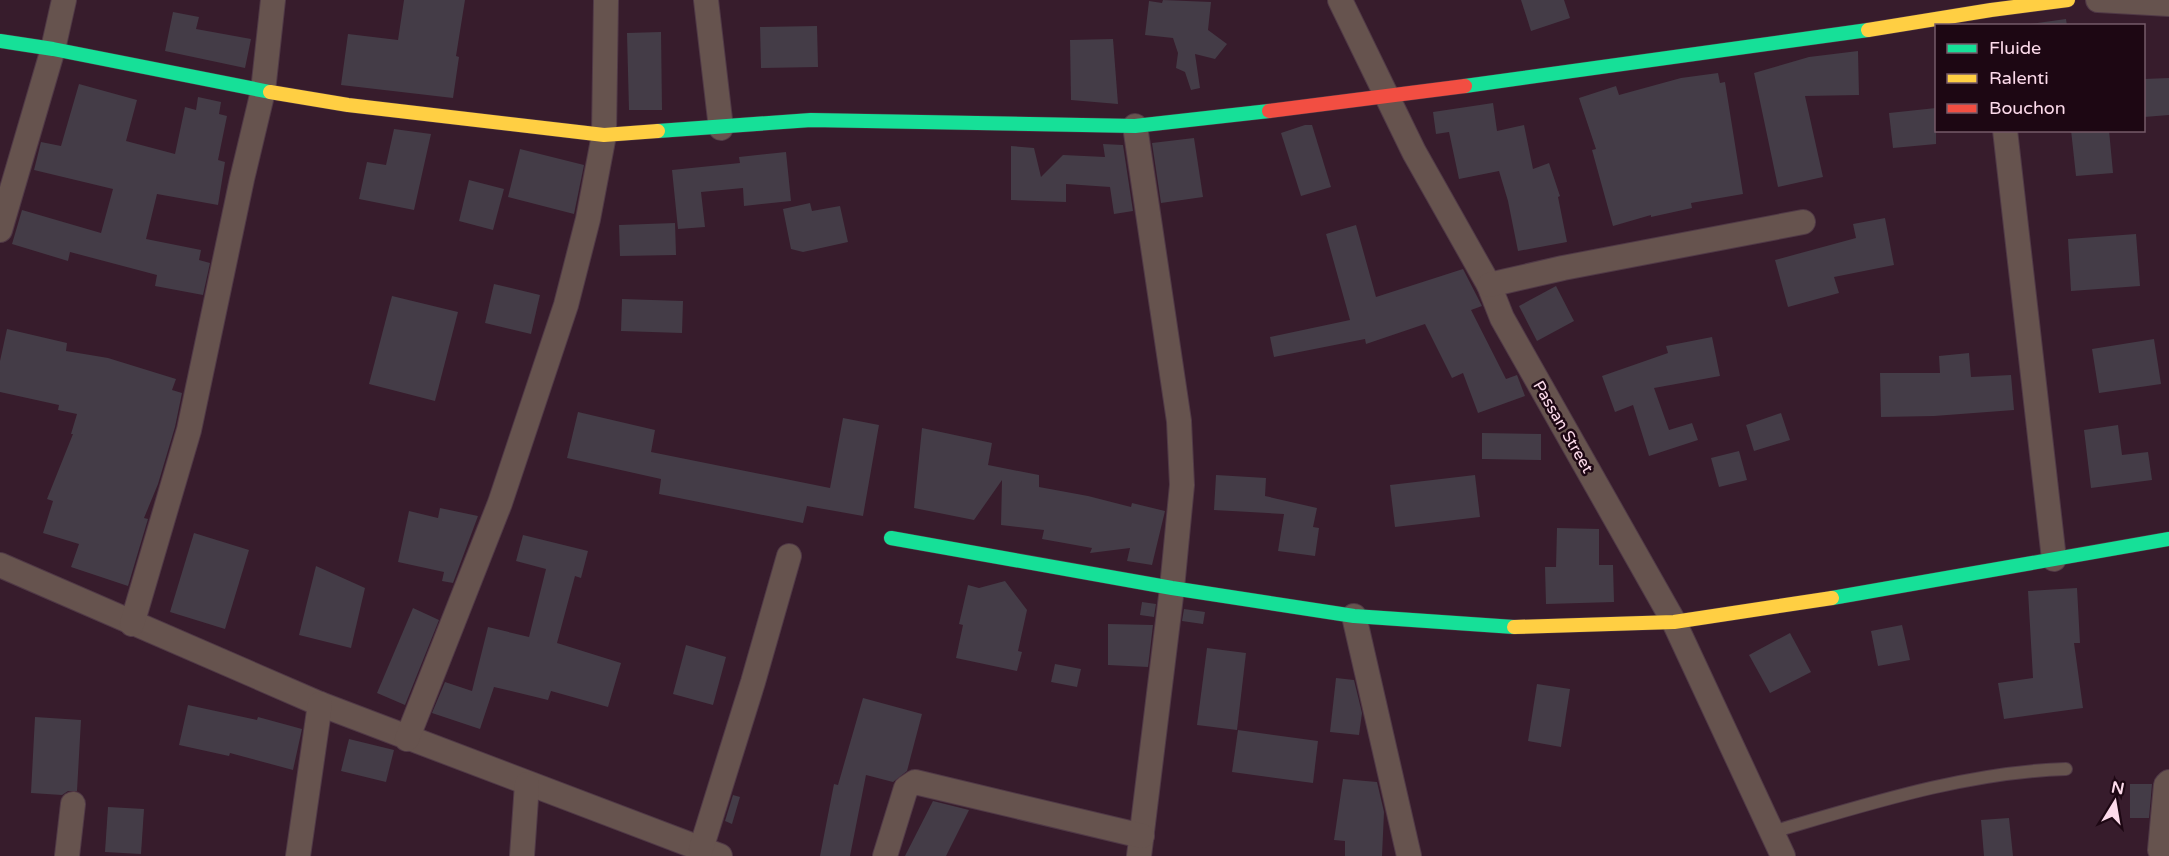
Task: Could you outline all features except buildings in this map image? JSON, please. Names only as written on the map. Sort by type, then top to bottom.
[{"type":"street","points":[[0,230],[53,49],[64,0]]},
{"type":"street","points":[[132,624],[189,430],[242,178],[263,91],[273,0]]},
{"type":"street","points":[[407,739],[500,503],[566,305],[588,219],[604,135],[606,0]]},
{"type":"street","points":[[706,0],[721,128]]},
{"type":"street","name":"Passan Street","points":[[1340,0],[1414,152],[1489,285],[1502,318],[1674,622],[1783,856]]},
{"type":"street","points":[[0,41],[348,105],[604,135],[811,120],[1135,126],[1387,97],[1906,25],[2068,0]]},
{"type":"street","points":[[2098,0],[2169,4]]},
{"type":"street","points":[[885,856],[906,788],[915,782],[1140,846],[1172,588],[1182,485],[1179,421],[1135,126]]},
{"type":"street","points":[[2005,132],[2054,559]]},
{"type":"street","points":[[1489,285],[1563,268],[1803,222]]},
{"type":"street","points":[[891,538],[1172,588],[1354,616],[1510,627],[1674,622],[1889,589],[2169,539]]},
{"type":"street","points":[[0,565],[320,704],[407,739],[711,852],[753,682],[789,556]]},
{"type":"street","points":[[1354,616],[1409,856]]},
{"type":"street","points":[[298,856],[320,704]]},
{"type":"street","points":[[2160,850],[2166,785],[2169,782]]},
{"type":"street","points":[[522,856],[527,784]]},
{"type":"street","points":[[67,856],[73,804]]},
{"type":"lane","points":[[1772,832],[1881,800],[1992,775],[2028,770],[2066,769]]},
{"type":"traffic: fast","points":[[1465,86],[1868,30]]},
{"type":"traffic: fast","points":[[0,41],[53,49],[270,92]]},
{"type":"traffic: fast","points":[[658,131],[811,120],[1135,126],[1269,111]]},
{"type":"traffic: fast","points":[[891,538],[1172,588],[1354,616],[1514,627]]},
{"type":"traffic: fast","points":[[1832,598],[2169,539]]},
{"type":"traffic: slow","points":[[1868,30],[2068,0]]},
{"type":"traffic: slow","points":[[270,92],[348,105],[604,135],[658,131]]},
{"type":"traffic: slow","points":[[1514,627],[1674,622],[1832,598]]},
{"type":"traffic: jam","points":[[1269,111],[1465,86]]}]
